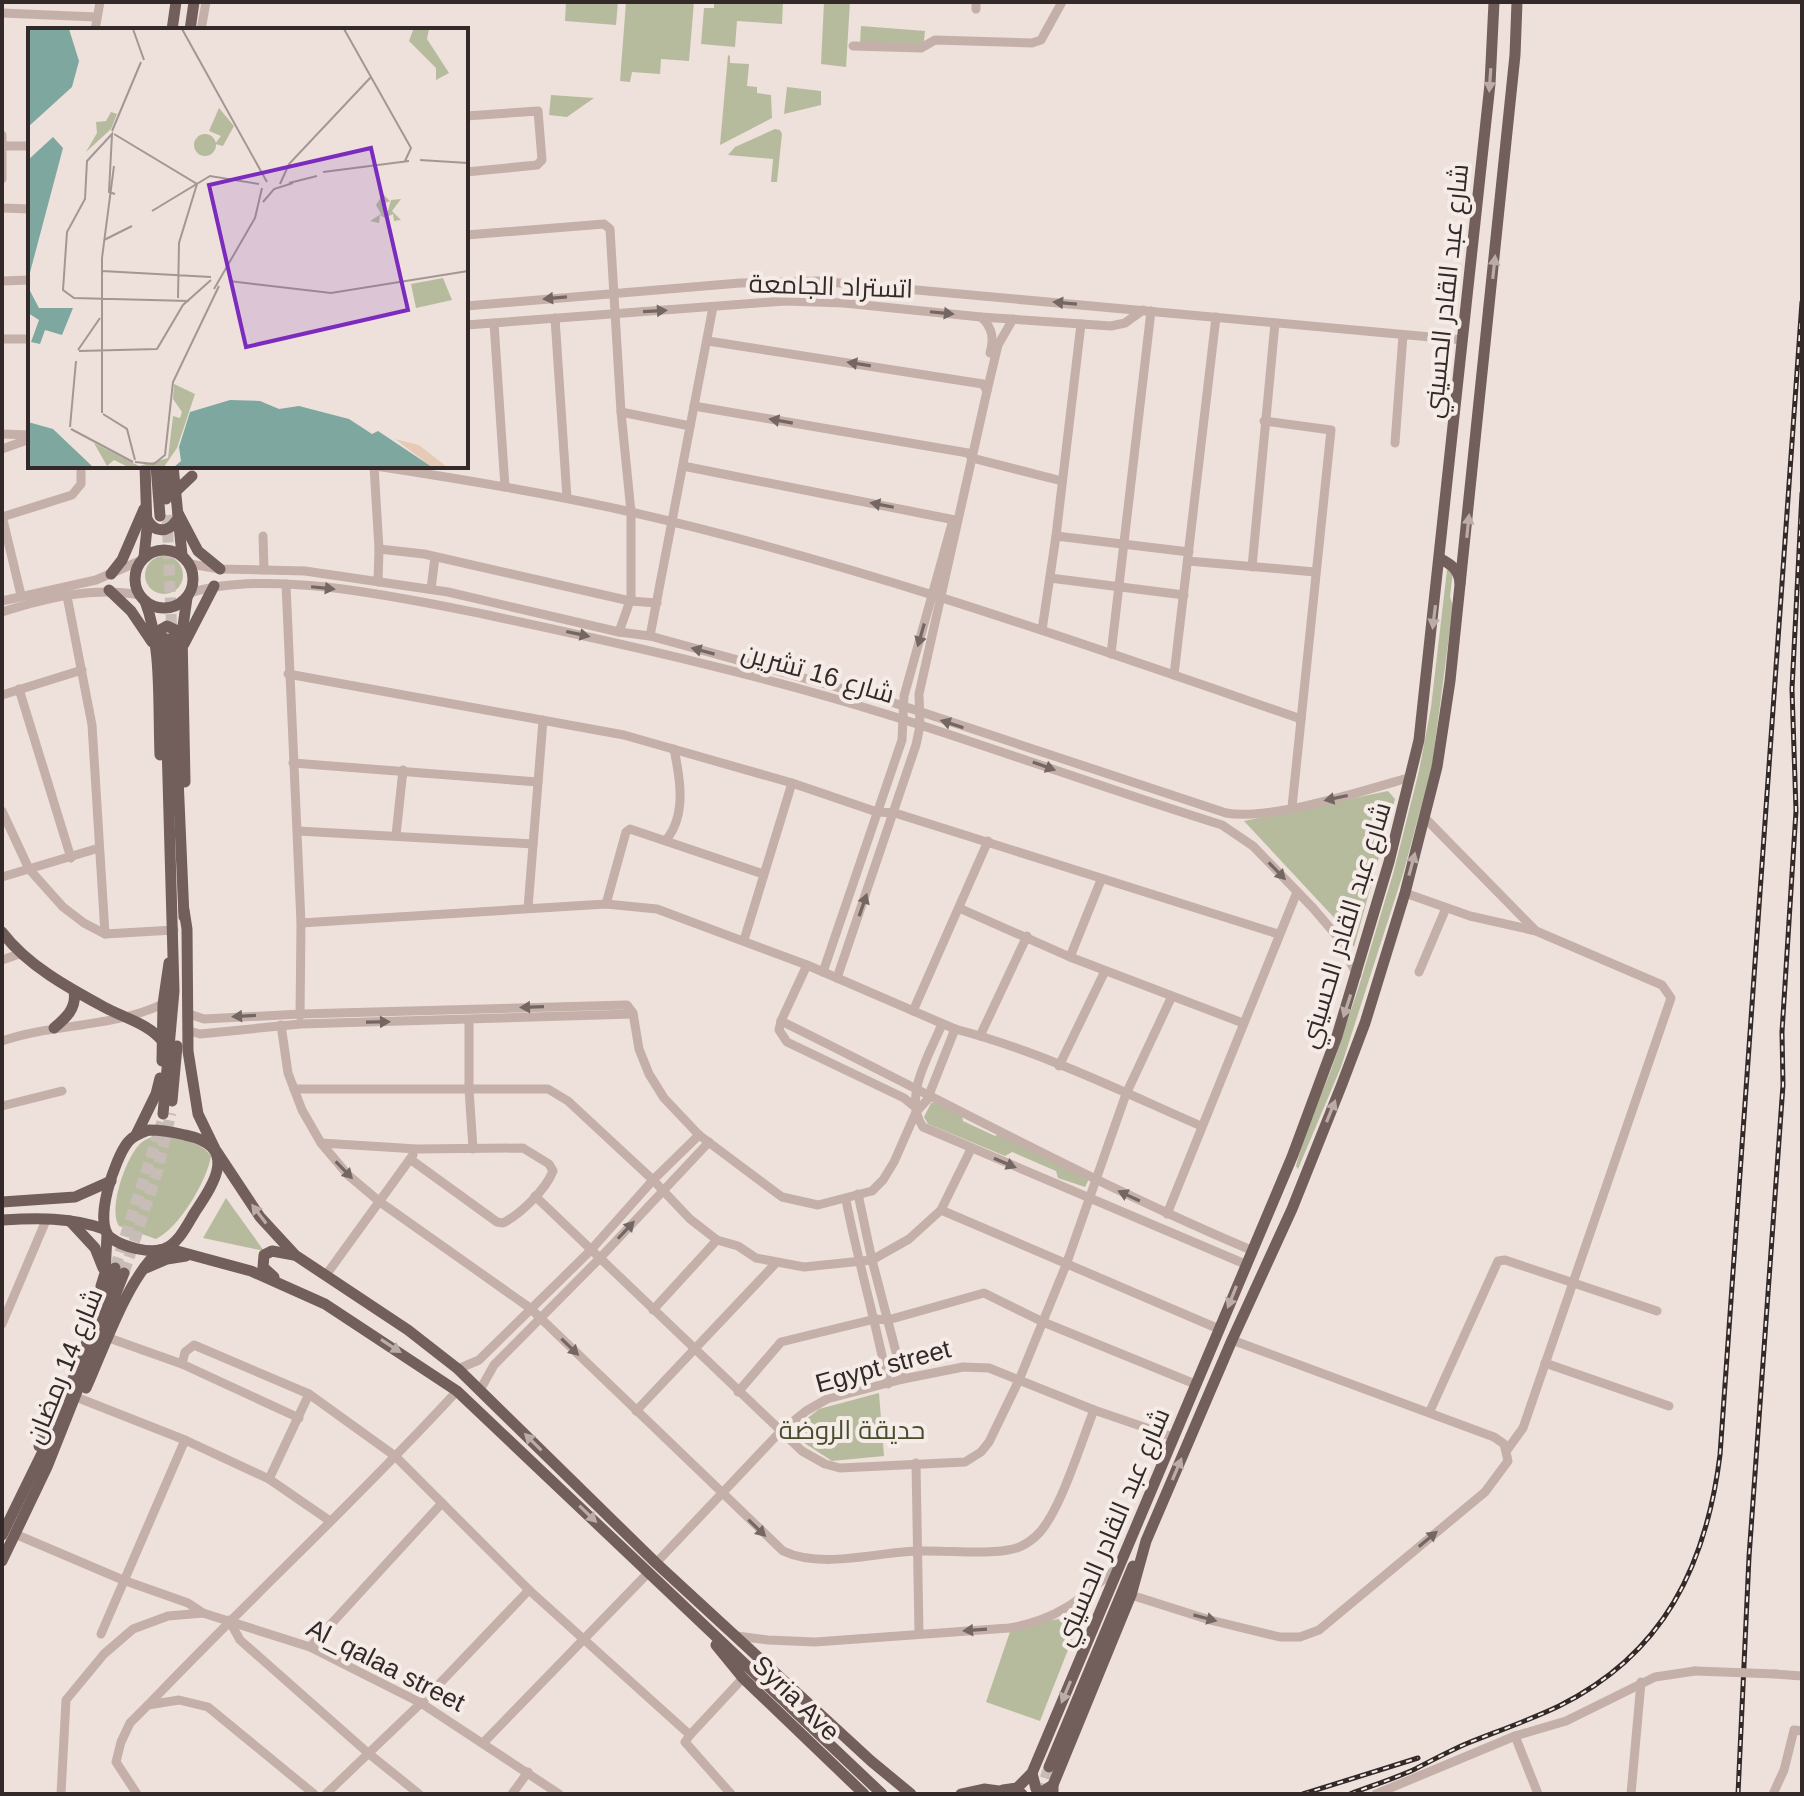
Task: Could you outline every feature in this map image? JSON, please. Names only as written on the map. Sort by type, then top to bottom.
[{"type":"main road","points":[[172,28],[176,2]]},
{"type":"main road","points":[[190,28],[194,2]]},
{"type":"main road","name":"شارع عبد القادر الحسيني","points":[[1032,1773],[1284,1174],[1337,1036],[1357,975],[1411,777],[1419,740],[1441,559],[1490,84],[1494,2]]},
{"type":"main road","name":"شارع عبد القادر الحسيني","points":[[1053,1789],[1131,1595],[1146,1541],[1303,1184],[1365,1023],[1425,818],[1437,767],[1461,596],[1515,55],[1517,2]]},
{"type":"main road","points":[[145,468],[147,518],[143,558],[135,577],[142,598],[168,636],[182,648]]},
{"type":"main road","points":[[147,518],[154,528],[161,530],[173,526],[157,468]]},
{"type":"main road","points":[[155,649],[168,636],[194,581],[170,515],[164,468]]},
{"type":"main road","points":[[173,468],[174,493],[170,515],[198,551],[220,569]]},
{"type":"main road","points":[[174,493],[192,476]]},
{"type":"main road","points":[[111,574],[132,540],[147,501]]},
{"type":"main road","points":[[143,558],[163,549],[186,559]]},
{"type":"main road","points":[[1441,559],[1452,564],[1459,574],[1461,596]]},
{"type":"main road","points":[[180,802],[186,767],[182,648],[214,586]]},
{"type":"main road","points":[[109,590],[138,620],[155,649],[161,783],[169,821]]},
{"type":"main road","points":[[142,598],[166,608],[181,603],[188,595]]},
{"type":"main road","points":[[168,636],[184,910],[180,1011],[167,1114],[173,1024],[174,930],[169,821],[168,636]]},
{"type":"main road","points":[[184,910],[187,929],[188,1067],[194,1099],[215,1149],[260,1217],[295,1255],[408,1330],[458,1369],[652,1568],[705,1628],[898,1794]]},
{"type":"main road","points":[[136,1135],[159,1086],[163,1004],[174,930]]},
{"type":"main road","points":[[2,932],[22,953],[74,991],[144,1026],[163,1042]]},
{"type":"main road","points":[[54,1028],[70,1013],[74,991]]},
{"type":"main road","points":[[42,1464],[57,1453],[142,1271],[180,1235],[208,1193],[219,1165],[215,1149],[199,1137],[162,1130],[149,1130],[136,1135],[127,1143],[111,1181],[102,1221],[106,1232]]},
{"type":"main road","points":[[1284,1174],[1290,1182],[1303,1184]]},
{"type":"main road","points":[[2,1202],[75,1197],[111,1181]]},
{"type":"main road","points":[[1272,1202],[1284,1202],[1292,1209]]},
{"type":"main road","points":[[2,1220],[47,1218],[85,1222],[130,1246],[199,1256],[278,1281],[325,1304],[457,1391],[652,1568],[711,1613],[911,1794]]},
{"type":"main road","points":[[69,1220],[115,1271]]},
{"type":"main road","name":"شارع 14 رمضان","points":[[2,1561],[8,1534],[42,1464],[115,1271],[106,1232]]},
{"type":"main road","points":[[278,1281],[263,1267],[264,1255],[272,1251],[295,1255]]},
{"type":"main road","points":[[142,1271],[167,1259],[199,1256]]},
{"type":"main road","points":[[1049,1767],[1146,1541]]},
{"type":"main road","points":[[711,1613],[882,1794]]},
{"type":"main road","name":"Syria Ave","points":[[705,1628],[743,1678],[864,1794]]},
{"type":"main road","points":[[1032,1773],[1036,1789],[1042,1792],[1053,1789]]},
{"type":"main road","points":[[1003,1790],[1017,1788],[1032,1773]]},
{"type":"main road","points":[[961,1794],[984,1789],[1022,1794]]},
{"type":"street","points":[[95,28],[100,2]]},
{"type":"street","points":[[201,28],[206,2]]},
{"type":"street","points":[[853,46],[921,48],[935,40],[1032,43],[1041,40],[1062,2]]},
{"type":"street","points":[[2,13],[97,17]]},
{"type":"street","points":[[468,116],[538,111],[540,164],[468,172]]},
{"type":"street","points":[[2,135],[2,179]]},
{"type":"street","points":[[2,146],[28,146]]},
{"type":"street","points":[[2,208],[28,209]]},
{"type":"street","points":[[468,235],[604,224],[610,229],[612,293],[631,512],[630,601],[619,632]]},
{"type":"street","points":[[2,281],[28,280]]},
{"type":"street","points":[[468,306],[792,281],[889,286],[1463,340]]},
{"type":"street","points":[[885,307],[889,286]]},
{"type":"street","name":"اتستراد الجامعة","points":[[468,325],[785,301],[1081,324],[1118,325],[1147,311]]},
{"type":"street","points":[[650,636],[713,307]]},
{"type":"street","points":[[1111,654],[1147,311]]},
{"type":"street","points":[[823,972],[902,740],[902,707],[937,596],[956,520],[993,340],[989,325],[981,317]]},
{"type":"street","points":[[1174,675],[1216,317]]},
{"type":"street","points":[[555,318],[567,498]]},
{"type":"street","points":[[985,388],[1000,339],[1013,319]]},
{"type":"street","points":[[494,323],[505,487]]},
{"type":"street","points":[[1252,567],[1275,323]]},
{"type":"street","points":[[1042,630],[1081,324]]},
{"type":"street","points":[[1395,443],[1403,335]]},
{"type":"street","points":[[2,339],[28,339]]},
{"type":"street","points":[[708,341],[985,388]]},
{"type":"street","points":[[694,406],[970,455],[1062,481]]},
{"type":"street","points":[[621,412],[690,426]]},
{"type":"street","points":[[1264,421],[1331,430],[1292,807]]},
{"type":"street","points":[[2,434],[28,437]]},
{"type":"street","points":[[2,449],[28,438]]},
{"type":"street","points":[[683,466],[956,520]]},
{"type":"street","points":[[21,595],[2,517],[72,495],[81,484],[81,468]]},
{"type":"street","points":[[375,468],[378,582]]},
{"type":"street","points":[[403,468],[446,471],[505,487],[631,512],[937,596],[1301,719]]},
{"type":"street","points":[[263,536],[264,570]]},
{"type":"street","points":[[1056,536],[1124,544],[1252,567],[1315,572]]},
{"type":"street","points":[[379,549],[435,557],[630,601],[657,603]]},
{"type":"street","points":[[431,589],[435,557]]},
{"type":"street","points":[[2,601],[96,580],[143,558]]},
{"type":"street","name":"شارع 16 تشرين","points":[[186,559],[220,569],[305,571],[431,589],[619,632],[650,636],[902,707],[1241,816],[1355,794],[1411,777]]},
{"type":"street","points":[[1050,578],[1184,595]]},
{"type":"street","points":[[286,584],[301,923],[300,1019]]},
{"type":"street","name":"شارع 16 تشرين","points":[[188,595],[214,586],[286,584],[444,606],[647,649],[1000,750],[1089,783],[1222,825],[1253,846],[1336,935],[1357,975]]},
{"type":"street","points":[[2,612],[67,596],[109,590],[142,598]]},
{"type":"street","points":[[444,606],[448,592]]},
{"type":"street","points":[[67,596],[92,725],[105,934]]},
{"type":"street","points":[[837,978],[895,813],[920,726],[919,694],[937,596]]},
{"type":"street","points":[[2,695],[82,670]]},
{"type":"street","points":[[288,674],[624,735],[792,783],[877,812],[895,813],[988,841],[1101,880],[1278,934]]},
{"type":"street","points":[[19,689],[71,858]]},
{"type":"street","points":[[528,908],[543,720]]},
{"type":"street","points":[[666,840],[673,832],[680,801],[674,749]]},
{"type":"street","points":[[293,763],[538,782]]},
{"type":"street","points":[[396,835],[403,770]]},
{"type":"street","points":[[1089,783],[1094,771]]},
{"type":"street","points":[[744,940],[792,783]]},
{"type":"street","points":[[2,811],[29,869],[63,907],[84,923],[105,934],[174,930]]},
{"type":"street","points":[[1425,818],[1536,931]]},
{"type":"street","points":[[606,904],[626,832],[636,830],[763,874]]},
{"type":"street","points":[[298,831],[533,844]]},
{"type":"street","points":[[913,1011],[988,841]]},
{"type":"street","points":[[2,877],[99,848]]},
{"type":"street","points":[[1070,957],[1101,880]]},
{"type":"street","points":[[1167,1214],[1297,892]]},
{"type":"street","points":[[1131,1595],[1238,1627],[1286,1638],[1307,1636],[1319,1630],[1485,1492],[1506,1467],[1507,1450],[1523,1428],[1671,998],[1659,983],[1536,931],[1470,916],[1405,893]]},
{"type":"street","points":[[301,923],[606,904],[657,909],[807,965],[942,1024],[1059,1066],[1201,1126]]},
{"type":"street","points":[[959,908],[1070,957],[1243,1023]]},
{"type":"street","points":[[1419,972],[1446,908]]},
{"type":"street","points":[[980,1036],[1027,936]]},
{"type":"street","points":[[2,960],[22,953]]},
{"type":"street","points":[[807,965],[781,1021],[779,1030],[787,1042],[904,1098],[916,1110],[926,1129],[1245,1264]]},
{"type":"street","points":[[1059,1066],[1105,971]]},
{"type":"street","points":[[535,1196],[802,1451],[825,1464],[840,1468],[961,1463],[976,1456],[993,1436],[1019,1380],[1066,1265],[1126,1094],[1172,996]]},
{"type":"street","points":[[2,1041],[54,1028],[125,1018],[163,1004]]},
{"type":"street","points":[[189,1031],[200,1034],[281,1025],[300,1019],[622,1005],[631,1009],[633,1014],[639,1049],[649,1074],[664,1098],[699,1135],[782,1197],[818,1205],[872,1191],[883,1180],[916,1110],[929,1096],[955,1029]]},
{"type":"street","points":[[189,1014],[204,1019],[469,1020],[633,1014]]},
{"type":"street","points":[[469,1020],[473,1149]]},
{"type":"street","points":[[781,1021],[1095,1180],[1251,1250]]},
{"type":"street","points":[[916,1110],[917,1088],[942,1024]]},
{"type":"street","points":[[281,1025],[284,1053],[302,1110],[321,1143],[348,1175],[380,1202],[530,1308],[777,1547],[795,1556],[837,1558],[919,1551],[1006,1551],[1022,1546],[1035,1537],[1051,1518],[1094,1410]]},
{"type":"street","points":[[294,1089],[537,1087],[554,1091],[653,1180],[690,1219],[717,1240],[738,1246],[756,1258],[804,1267],[859,1264],[909,1239],[941,1210],[971,1149]]},
{"type":"street","points":[[2,1106],[62,1091]]},
{"type":"street","points":[[458,1369],[479,1360],[590,1251],[653,1180],[699,1135]]},
{"type":"street","points":[[480,1390],[494,1365],[709,1142]]},
{"type":"street","points":[[321,1143],[417,1149],[523,1148],[549,1164],[553,1171],[535,1196],[507,1221],[497,1222],[410,1159]]},
{"type":"street","points":[[326,1275],[417,1149]]},
{"type":"street","points":[[858,1194],[903,1379]]},
{"type":"street","points":[[846,1200],[888,1384]]},
{"type":"street","points":[[941,1210],[1219,1329]]},
{"type":"street","points":[[2,1324],[47,1218]]},
{"type":"street","points":[[653,1310],[717,1240]]},
{"type":"street","points":[[1430,1411],[1496,1263],[1505,1260],[1657,1311]]},
{"type":"street","points":[[636,1411],[776,1263]]},
{"type":"street","points":[[738,1392],[781,1342],[875,1319],[888,1320],[984,1293],[1043,1322],[1195,1384]]},
{"type":"street","points":[[109,1338],[182,1364],[299,1418]]},
{"type":"street","points":[[1232,1340],[1430,1411],[1500,1440],[1507,1450]]},
{"type":"street","points":[[182,1364],[185,1352],[194,1345],[309,1394],[395,1456],[529,1590],[690,1735]]},
{"type":"street","points":[[1545,1363],[1669,1406]]},
{"type":"street","name":"Egypt street","points":[[483,1743],[780,1432],[820,1402],[903,1379],[976,1366],[989,1368],[1094,1410],[1173,1437]]},
{"type":"street","points":[[137,1794],[116,1762],[130,1723],[457,1391]]},
{"type":"street","points":[[269,1479],[309,1394]]},
{"type":"street","points":[[81,1399],[185,1440],[269,1479],[330,1521]]},
{"type":"street","points":[[101,1634],[185,1440]]},
{"type":"street","points":[[916,1463],[919,1633]]},
{"type":"street","points":[[310,1647],[442,1503]]},
{"type":"street","points":[[8,1534],[188,1603],[203,1613]]},
{"type":"street","points":[[737,1636],[815,1642],[1009,1628],[1038,1623],[1075,1602],[1118,1567]]},
{"type":"street","points":[[326,1794],[421,1703],[529,1590]]},
{"type":"street","name":"Al_qalaa street","points":[[61,1794],[66,1700],[104,1654],[133,1629],[168,1616],[203,1613],[310,1647],[421,1703],[559,1794]]},
{"type":"street","points":[[229,1620],[240,1640],[419,1794]]},
{"type":"street","points":[[1376,1794],[1515,1736],[1566,1721],[1641,1682],[1665,1674],[1695,1671],[1802,1676]]},
{"type":"street","points":[[731,1794],[685,1742],[743,1678]]},
{"type":"street","points":[[1631,1794],[1641,1682]]},
{"type":"street","points":[[148,1705],[179,1700],[208,1707],[314,1794]]},
{"type":"street","points":[[1773,1794],[1784,1770],[1794,1730],[1802,1731]]},
{"type":"street","points":[[1515,1736],[1538,1794]]},
{"type":"street","points":[[512,1794],[528,1772]]},
{"type":"green space","points":[[566,2],[618,2],[616,25],[565,21]]},
{"type":"green space","points":[[626,2],[694,2],[689,61],[661,59],[660,74],[632,72],[630,82],[620,81]]},
{"type":"green space","points":[[714,2],[783,2],[782,24],[737,21],[735,47],[701,44],[704,8],[714,8]]},
{"type":"green space","points":[[824,2],[850,2],[846,67],[821,64]]},
{"type":"green space","points":[[861,26],[925,31],[924,41],[920,45],[860,43]]},
{"type":"green space","points":[[728,55],[730,63],[749,64],[747,86],[757,87],[757,93],[771,95],[772,118],[720,145]]},
{"type":"green space","points":[[787,87],[821,91],[821,105],[784,114]]},
{"type":"green space","points":[[551,95],[594,98],[567,117],[549,115]]},
{"type":"green space","points":[[775,129],[782,134],[777,182],[771,182],[773,159],[728,155],[735,147]]},
{"type":"green space","points":[[164,556],[178,561],[183,575],[178,589],[164,594],[150,589],[145,575],[150,561]]},
{"type":"green space","points":[[1447,570],[1453,570],[1450,597],[1453,606],[1432,766],[1403,874],[1341,1067],[1298,1169],[1296,1166],[1304,1137],[1331,1070],[1359,986],[1393,874],[1419,771],[1431,707]]},
{"type":"green space","points":[[1388,791],[1395,799],[1354,947],[1340,924],[1244,821]]},
{"type":"green space","points":[[937,1102],[962,1116],[963,1121],[995,1136],[1000,1133],[1086,1176],[1088,1181],[1085,1187],[1058,1178],[1056,1171],[1012,1152],[1005,1156],[928,1124],[924,1117],[931,1103]]},
{"type":"green space","points":[[161,1136],[195,1144],[211,1156],[191,1203],[174,1225],[156,1239],[119,1226],[116,1208],[123,1173],[133,1153],[146,1140]]},
{"type":"green space","points":[[226,1198],[264,1251],[203,1238]]},
{"type":"green space","name":"حديقة الروضة","points":[[879,1393],[884,1456],[832,1461],[789,1433],[819,1409]]},
{"type":"green space","points":[[1059,1619],[1075,1632],[1040,1721],[986,1702],[1012,1626]]},
{"type":"tunnel","points":[[167,515],[172,637]]},
{"type":"tunnel","points":[[124,1273],[157,1173],[171,1113]]},
{"type":"tunnel","points":[[115,1268],[162,1122]]},
{"type":"tunnel","points":[[1040,1794],[1049,1767]]},
{"type":"railway","points":[[1350,1794],[1548,1711],[1595,1685],[1626,1660],[1652,1633],[1674,1603],[1704,1534],[1720,1455],[1802,302]]},
{"type":"railway","points":[[1738,1794],[1749,1557],[1783,1085],[1782,1032],[1796,811],[1792,689],[1802,493]]},
{"type":"railway","points":[[1303,1794],[1418,1758]]}]
